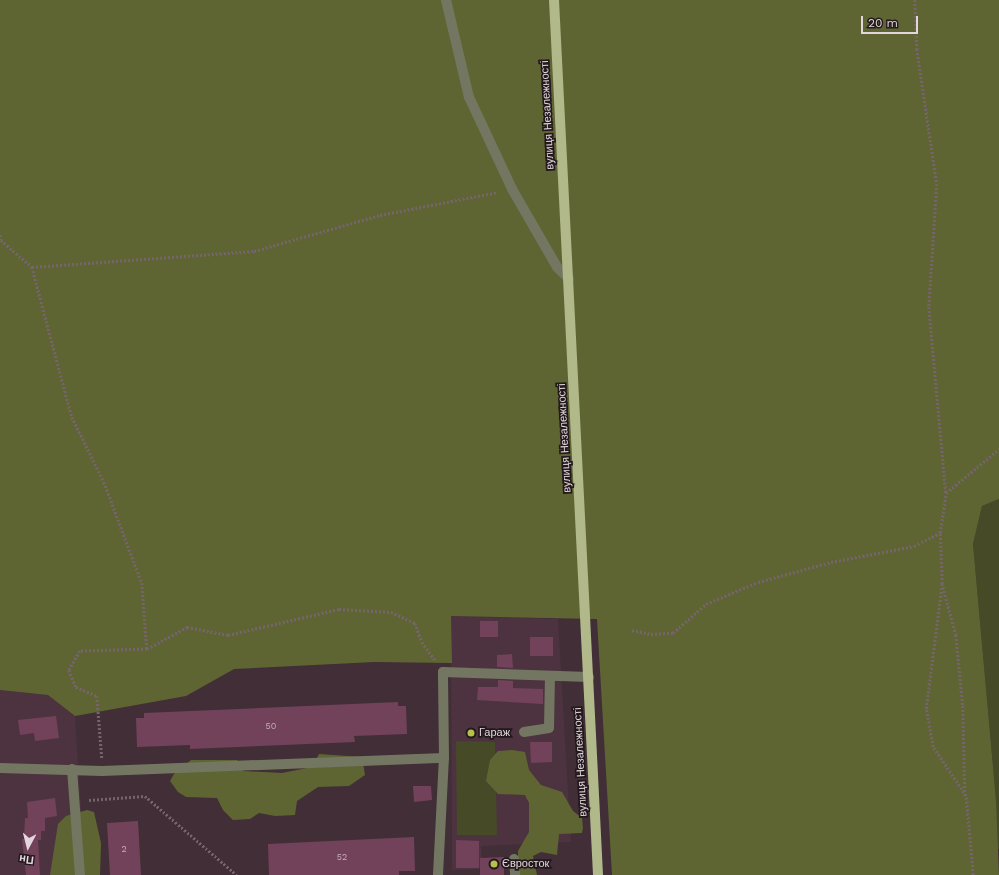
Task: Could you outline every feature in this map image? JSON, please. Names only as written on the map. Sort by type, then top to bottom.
[{"type":"main road","name":"вулиця Незалежності","points":[[554,0],[598,875]]},
{"type":"street","points":[[446,0],[469,97],[512,189],[557,267],[569,279]]},
{"type":"street","points":[[438,875],[444,758],[443,672],[550,677],[588,677]]},
{"type":"street","points":[[524,732],[549,728],[550,677]]},
{"type":"street","points":[[0,768],[102,770],[444,758]]},
{"type":"street","points":[[72,769],[76,801],[80,875]]},
{"type":"street","points":[[514,859],[515,875]]},
{"type":"path","points":[[915,0],[917,49],[936,184],[929,308],[946,494],[940,533],[942,584],[926,709],[933,747],[966,796]]},
{"type":"path","points":[[32,267],[254,251],[380,215],[512,189]]},
{"type":"path","points":[[0,235],[1,240],[32,267],[72,417],[104,482],[142,583],[147,649]]},
{"type":"path","points":[[946,494],[999,449]]},
{"type":"path","points":[[632,630],[651,634],[673,633],[706,604],[758,582],[831,562],[914,546],[940,533]]},
{"type":"path","points":[[942,584],[956,635],[963,706],[966,796],[973,875]]},
{"type":"path","points":[[102,770],[97,696],[76,687],[69,670],[80,650],[147,649],[187,628],[228,635],[339,609],[391,612],[415,623],[422,642],[443,672]]},
{"type":"path","points":[[76,801],[145,796],[237,875]]},
{"type":"shaded area","points":[[451,616],[558,619],[571,842],[481,846],[483,869],[452,870]]},
{"type":"shaded area","points":[[0,690],[48,695],[75,716],[85,875],[0,875]]},
{"type":"green space","points":[[0,0],[999,0],[999,499],[982,506],[973,544],[996,800],[999,875],[612,875],[597,619],[451,616],[452,663],[374,662],[234,669],[186,696],[75,716],[48,695],[0,690]]},
{"type":"green space","points":[[999,499],[999,849],[996,850],[996,800],[973,544],[982,506]]},
{"type":"green space","points":[[456,741],[495,742],[497,835],[457,835]]},
{"type":"green space","points":[[512,750],[525,752],[529,770],[541,785],[562,792],[573,811],[582,818],[582,833],[559,834],[557,855],[541,852],[533,856],[537,875],[518,875],[518,851],[529,832],[529,803],[525,795],[498,794],[486,781],[490,760],[498,751]]},
{"type":"green space","points":[[319,754],[362,757],[365,775],[349,786],[318,787],[297,801],[295,815],[275,816],[259,813],[250,819],[233,820],[223,810],[217,798],[186,797],[178,792],[170,781],[174,774],[191,760],[237,760],[243,771],[282,773],[312,767]]},
{"type":"green space","points":[[87,810],[94,812],[101,843],[100,875],[50,875],[58,824],[66,816]]},
{"type":"building","points":[[480,621],[498,621],[498,637],[480,637]]},
{"type":"building","points":[[530,637],[553,637],[553,656],[530,656]]},
{"type":"building","points":[[512,654],[513,668],[497,667],[497,655]]},
{"type":"building","points":[[498,680],[513,681],[513,688],[543,689],[543,704],[477,700],[478,687],[498,687]]},
{"type":"building","points":[[398,702],[398,706],[406,706],[407,734],[354,736],[355,742],[190,749],[190,745],[137,747],[136,718],[144,718],[144,713]]},
{"type":"building","points":[[56,716],[59,738],[35,741],[34,733],[20,735],[18,720]]},
{"type":"building","points":[[530,742],[552,742],[552,762],[531,763]]},
{"type":"building","points":[[413,786],[431,786],[432,800],[414,802]]},
{"type":"building","points":[[55,798],[57,816],[45,818],[45,831],[41,831],[41,840],[38,840],[40,875],[26,875],[22,839],[24,839],[25,818],[28,818],[27,802]]},
{"type":"building","points":[[138,821],[141,875],[110,875],[107,823]]},
{"type":"building","points":[[414,837],[415,871],[399,871],[399,875],[269,875],[268,844]]},
{"type":"building","points":[[456,840],[479,841],[479,868],[456,868]]},
{"type":"building","name":"Євросток","points":[[504,857],[504,875],[480,875],[480,858]]},
{"type":"place","name":"Гараж","points":[[471,733]]},
{"type":"place","name":"Євросток","points":[[494,864]]}]
